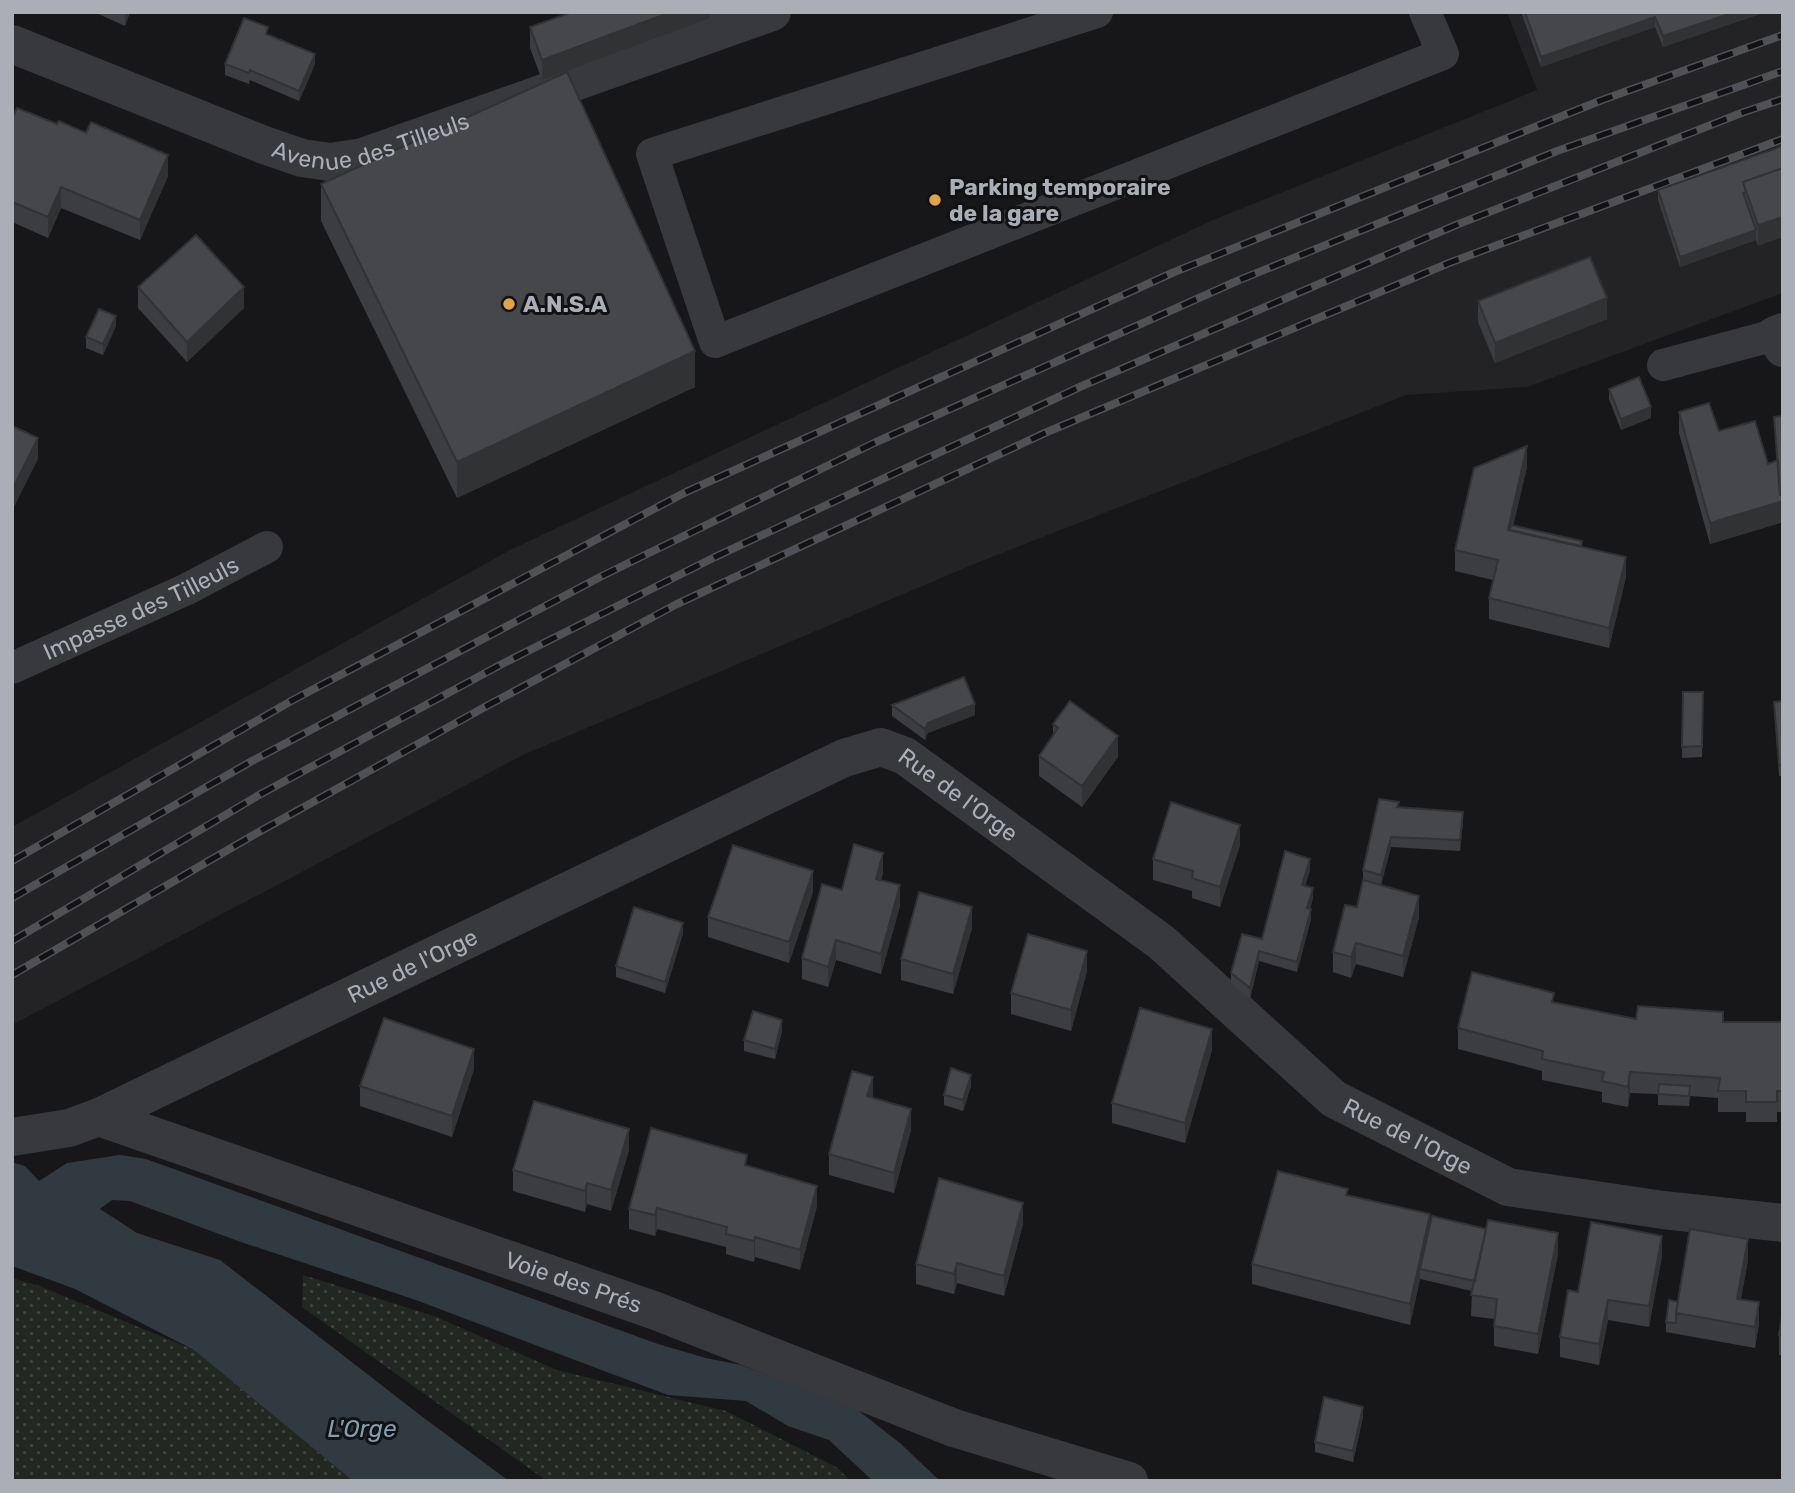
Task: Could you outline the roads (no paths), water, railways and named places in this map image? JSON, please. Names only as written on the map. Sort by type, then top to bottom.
[{"type":"street","name":"Avenue des Tilleuls","points":[[12,44],[264,145],[302,158],[330,162],[363,157],[772,12]]},
{"type":"street","name":"Rue de l'Orge","points":[[99,1116],[844,758],[881,747],[905,756],[1161,942],[1334,1099],[1508,1187],[1663,1210],[1783,1223]]},
{"type":"street","points":[[12,1137],[69,1128],[99,1116]]},
{"type":"street","name":"Voie des Prés","points":[[99,1116],[656,1311],[954,1428],[1129,1481]]},
{"type":"lane","points":[[1097,12],[652,154],[715,342],[1443,54],[1426,12]]},
{"type":"lane","points":[[1663,365],[1780,338]]},
{"type":"lane","name":"Impasse des Tilleuls","points":[[12,668],[187,589],[267,547]]},
{"type":"water","name":"L'Orge","points":[[120,1155],[146,1159],[658,1344],[741,1365],[854,1407],[901,1444],[940,1481],[873,1481],[829,1440],[788,1426],[746,1401],[668,1395],[413,1299],[238,1241],[130,1201],[112,1200],[100,1209],[137,1233],[220,1260],[509,1481],[353,1481],[194,1350],[75,1289],[12,1266],[12,1162],[25,1166],[39,1181],[67,1163]]},
{"type":"railway","points":[[12,861],[293,700],[686,492],[1172,273],[1602,100],[1783,35]]},
{"type":"railway","points":[[12,898],[252,761],[602,576],[874,443],[1237,281],[1557,151],[1783,71]]},
{"type":"railway","points":[[12,941],[259,795],[502,664],[715,557],[1082,386],[1456,225],[1783,99]]},
{"type":"railway","points":[[12,975],[257,833],[677,604],[1047,432],[1449,263],[1783,139]]},
{"type":"place","name":"Parking temporaire de la gare","points":[[935,200]]},
{"type":"place","name":"A.N.S.A","points":[[509,304]]}]
